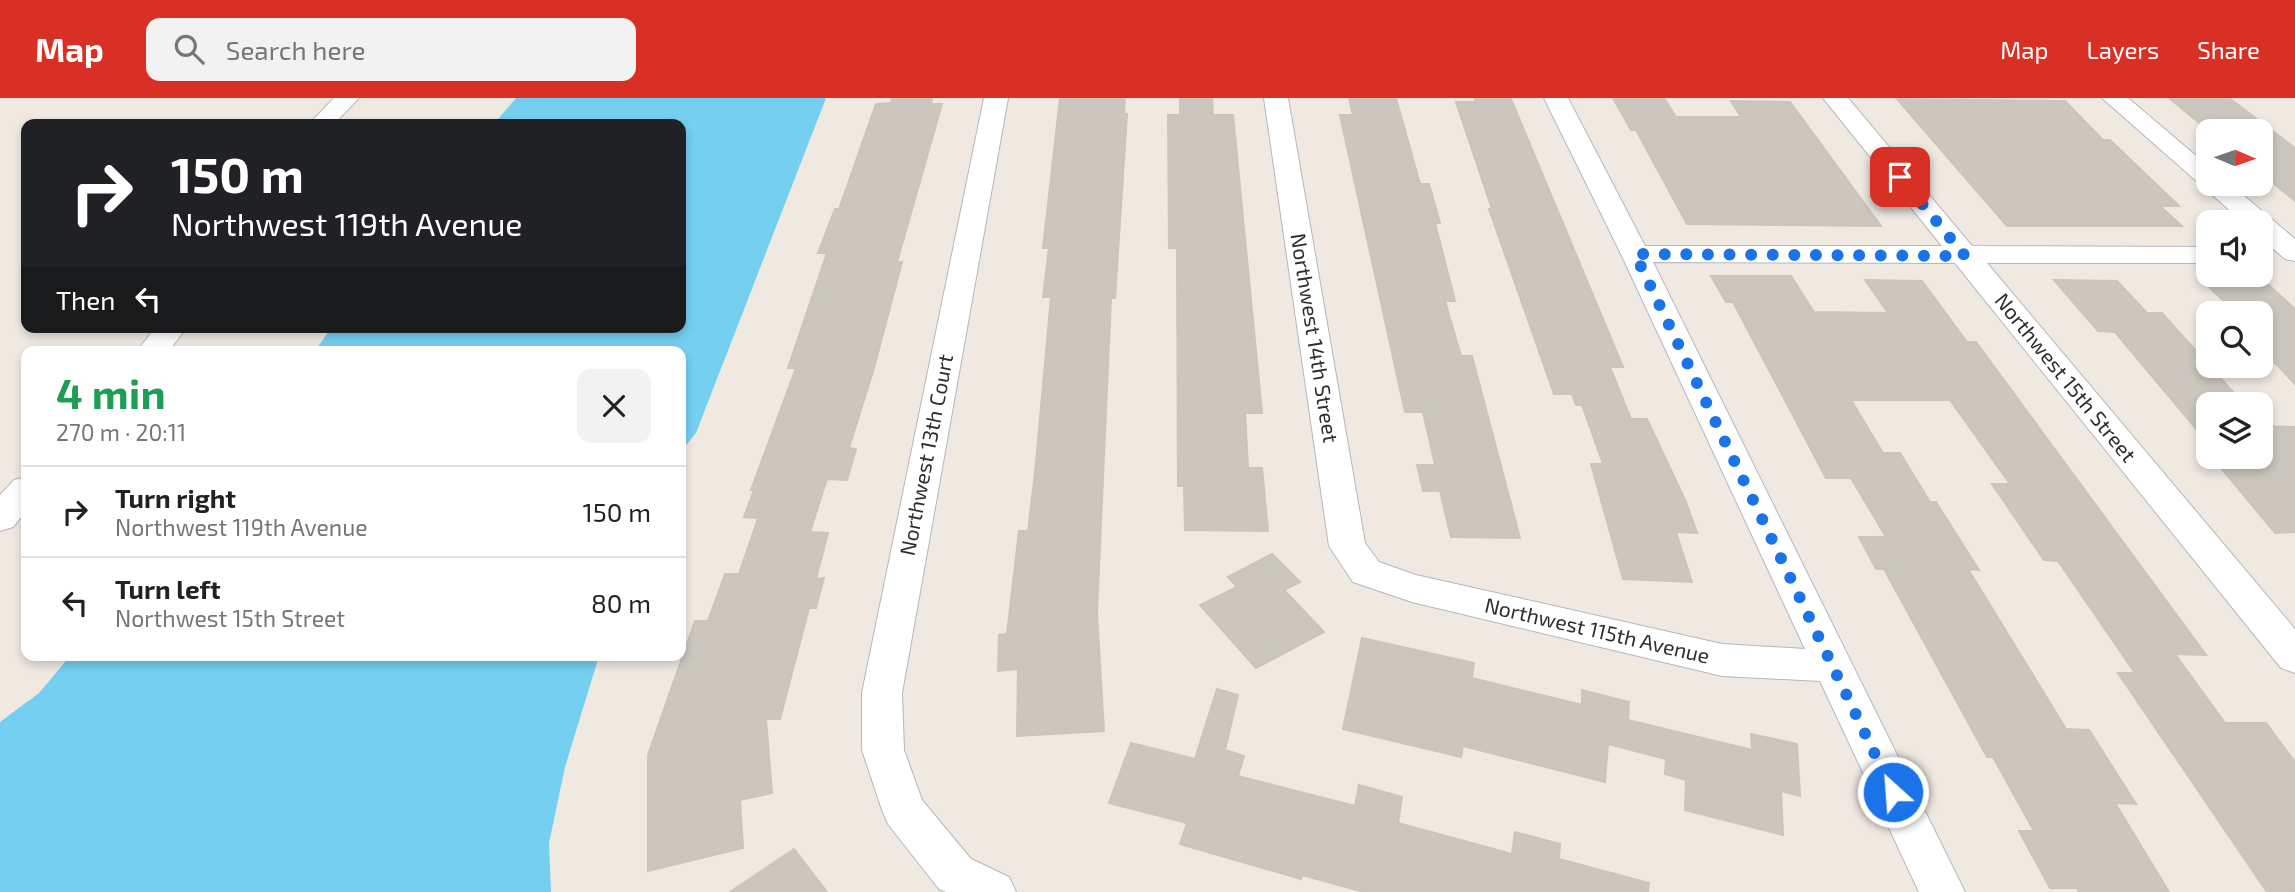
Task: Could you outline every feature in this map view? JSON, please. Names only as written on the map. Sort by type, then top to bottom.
[{"type":"street","points":[[326,119],[347,98]]},
{"type":"street","name":"Northwest 13th Court","points":[[993,892],[955,874],[904,810],[883,750],[882,693],[996,98]]},
{"type":"street","name":"Northwest 14th Street","points":[[1276,98],[1347,546],[1366,572]]},
{"type":"street","points":[[1556,98],[1635,254],[1942,892]]},
{"type":"street","name":"Northwest 15th Street","points":[[1835,98],[2295,657]]},
{"type":"street","points":[[2114,98],[2196,169]]},
{"type":"street","points":[[2228,196],[2245,210]]},
{"type":"street","points":[[2273,235],[2295,254]]},
{"type":"street","points":[[1635,254],[2196,255]]},
{"type":"street","points":[[2273,254],[2295,254]]},
{"type":"street","points":[[0,518],[21,495]]},
{"type":"street","name":"Northwest 115th Avenue","points":[[1366,572],[1412,588],[1722,660],[1831,666]]},
{"type":"water","points":[[516,98],[826,98],[696,433],[686,445],[686,346],[318,346],[328,333],[686,333],[686,119],[498,119]]},
{"type":"water","points":[[66,661],[597,661],[565,767],[549,843],[551,892],[0,892],[0,722],[39,693]]},
{"type":"building","points":[[892,98],[932,98],[931,104],[942,104],[897,262],[902,262],[874,368],[849,448],[856,449],[847,480],[827,479],[810,532],[828,533],[816,579],[824,578],[816,608],[809,608],[780,719],[766,719],[772,793],[740,800],[743,848],[648,871],[648,755],[681,661],[686,661],[686,647],[695,621],[708,621],[725,574],[739,574],[758,518],[744,517],[754,490],[751,490],[796,368],[788,368],[827,253],[818,253],[835,209],[839,209],[876,104],[891,103]]},
{"type":"building","points":[[1060,98],[1125,98],[1124,114],[1127,114],[1115,298],[1111,298],[1097,613],[1104,731],[1017,736],[1018,669],[998,671],[999,635],[1007,634],[1019,531],[1028,531],[1035,473],[1051,297],[1043,297],[1049,248],[1043,248]]},
{"type":"building","points":[[1180,98],[1212,98],[1213,115],[1233,115],[1262,413],[1245,413],[1248,468],[1262,468],[1268,531],[1185,530],[1184,486],[1178,486],[1177,248],[1169,248],[1168,115],[1180,115]]},
{"type":"building","points":[[1349,98],[1396,98],[1420,184],[1429,184],[1440,223],[1435,223],[1455,301],[1445,301],[1461,356],[1472,356],[1520,538],[1451,537],[1440,491],[1423,491],[1417,465],[1435,465],[1423,412],[1405,412],[1340,115],[1353,115]]},
{"type":"building","points":[[1613,98],[1664,98],[1676,117],[1741,117],[1731,101],[1790,102],[1881,226],[1687,224],[1636,130],[1631,130]]},
{"type":"building","points":[[2169,98],[2229,98],[2257,119],[2196,119]]},
{"type":"building","points":[[1475,99],[1511,99],[1623,367],[1610,367],[1631,419],[1647,419],[1686,502],[1697,533],[1676,532],[1692,582],[1623,579],[1591,464],[1603,464],[1582,405],[1576,405],[1572,394],[1554,394],[1489,209],[1492,209],[1456,102],[1476,102]]},
{"type":"building","points":[[1897,99],[2065,101],[2103,140],[2110,140],[2179,206],[2160,206],[2182,226],[2007,226]]},
{"type":"building","points":[[2273,131],[2295,148],[2295,201],[2273,183]]},
{"type":"building","points":[[1711,276],[1791,276],[1814,312],[1888,313],[1865,280],[1922,281],[1967,342],[1976,342],[2206,655],[2175,654],[2225,723],[2266,723],[2295,762],[2295,892],[2267,892],[2118,673],[2135,673],[2058,561],[2044,560],[1992,484],[2010,484],[1950,400],[1851,400],[1883,453],[1900,453],[1930,502],[1936,502],[1979,570],[1968,569],[2066,729],[2089,730],[2136,804],[2115,803],[2169,892],[2079,892],[2077,888],[2050,888],[2019,831],[2034,831],[1993,757],[1987,757],[1884,569],[1876,569],[1859,537],[1886,537],[1851,478],[1826,478],[1733,302],[1726,302]]},
{"type":"building","points":[[2054,280],[2117,281],[2147,313],[2162,313],[2196,351],[2196,378],[2220,378],[2233,392],[2196,392],[2196,429],[2115,332],[2098,331]]},
{"type":"building","points":[[2209,287],[2271,287],[2295,309],[2295,384],[2273,361],[2273,301],[2224,301]]},
{"type":"building","points":[[2273,426],[2295,427],[2295,532],[2275,533],[2222,469],[2273,469]]},
{"type":"building","points":[[1272,554],[1300,582],[1284,590],[1324,632],[1256,668],[1200,605],[1237,587],[1228,577]]},
{"type":"building","points":[[1362,638],[1474,663],[1472,678],[1582,705],[1582,690],[1629,702],[1628,720],[1752,750],[1751,734],[1797,744],[1800,796],[1781,791],[1783,835],[1685,810],[1686,780],[1665,774],[1666,759],[1608,744],[1605,782],[1463,746],[1461,757],[1343,729]]},
{"type":"building","points":[[1217,689],[1238,695],[1225,750],[1244,756],[1238,776],[1355,806],[1359,785],[1402,797],[1398,823],[1512,854],[1515,832],[1560,844],[1559,859],[1649,883],[1648,892],[1364,892],[1302,875],[1301,879],[1180,844],[1187,823],[1109,803],[1131,743],[1195,759]]},
{"type":"building","points":[[794,849],[827,892],[730,892]]},
{"type":"route","points":[[1893,792],[1635,254],[1965,256],[1900,177]]}]
